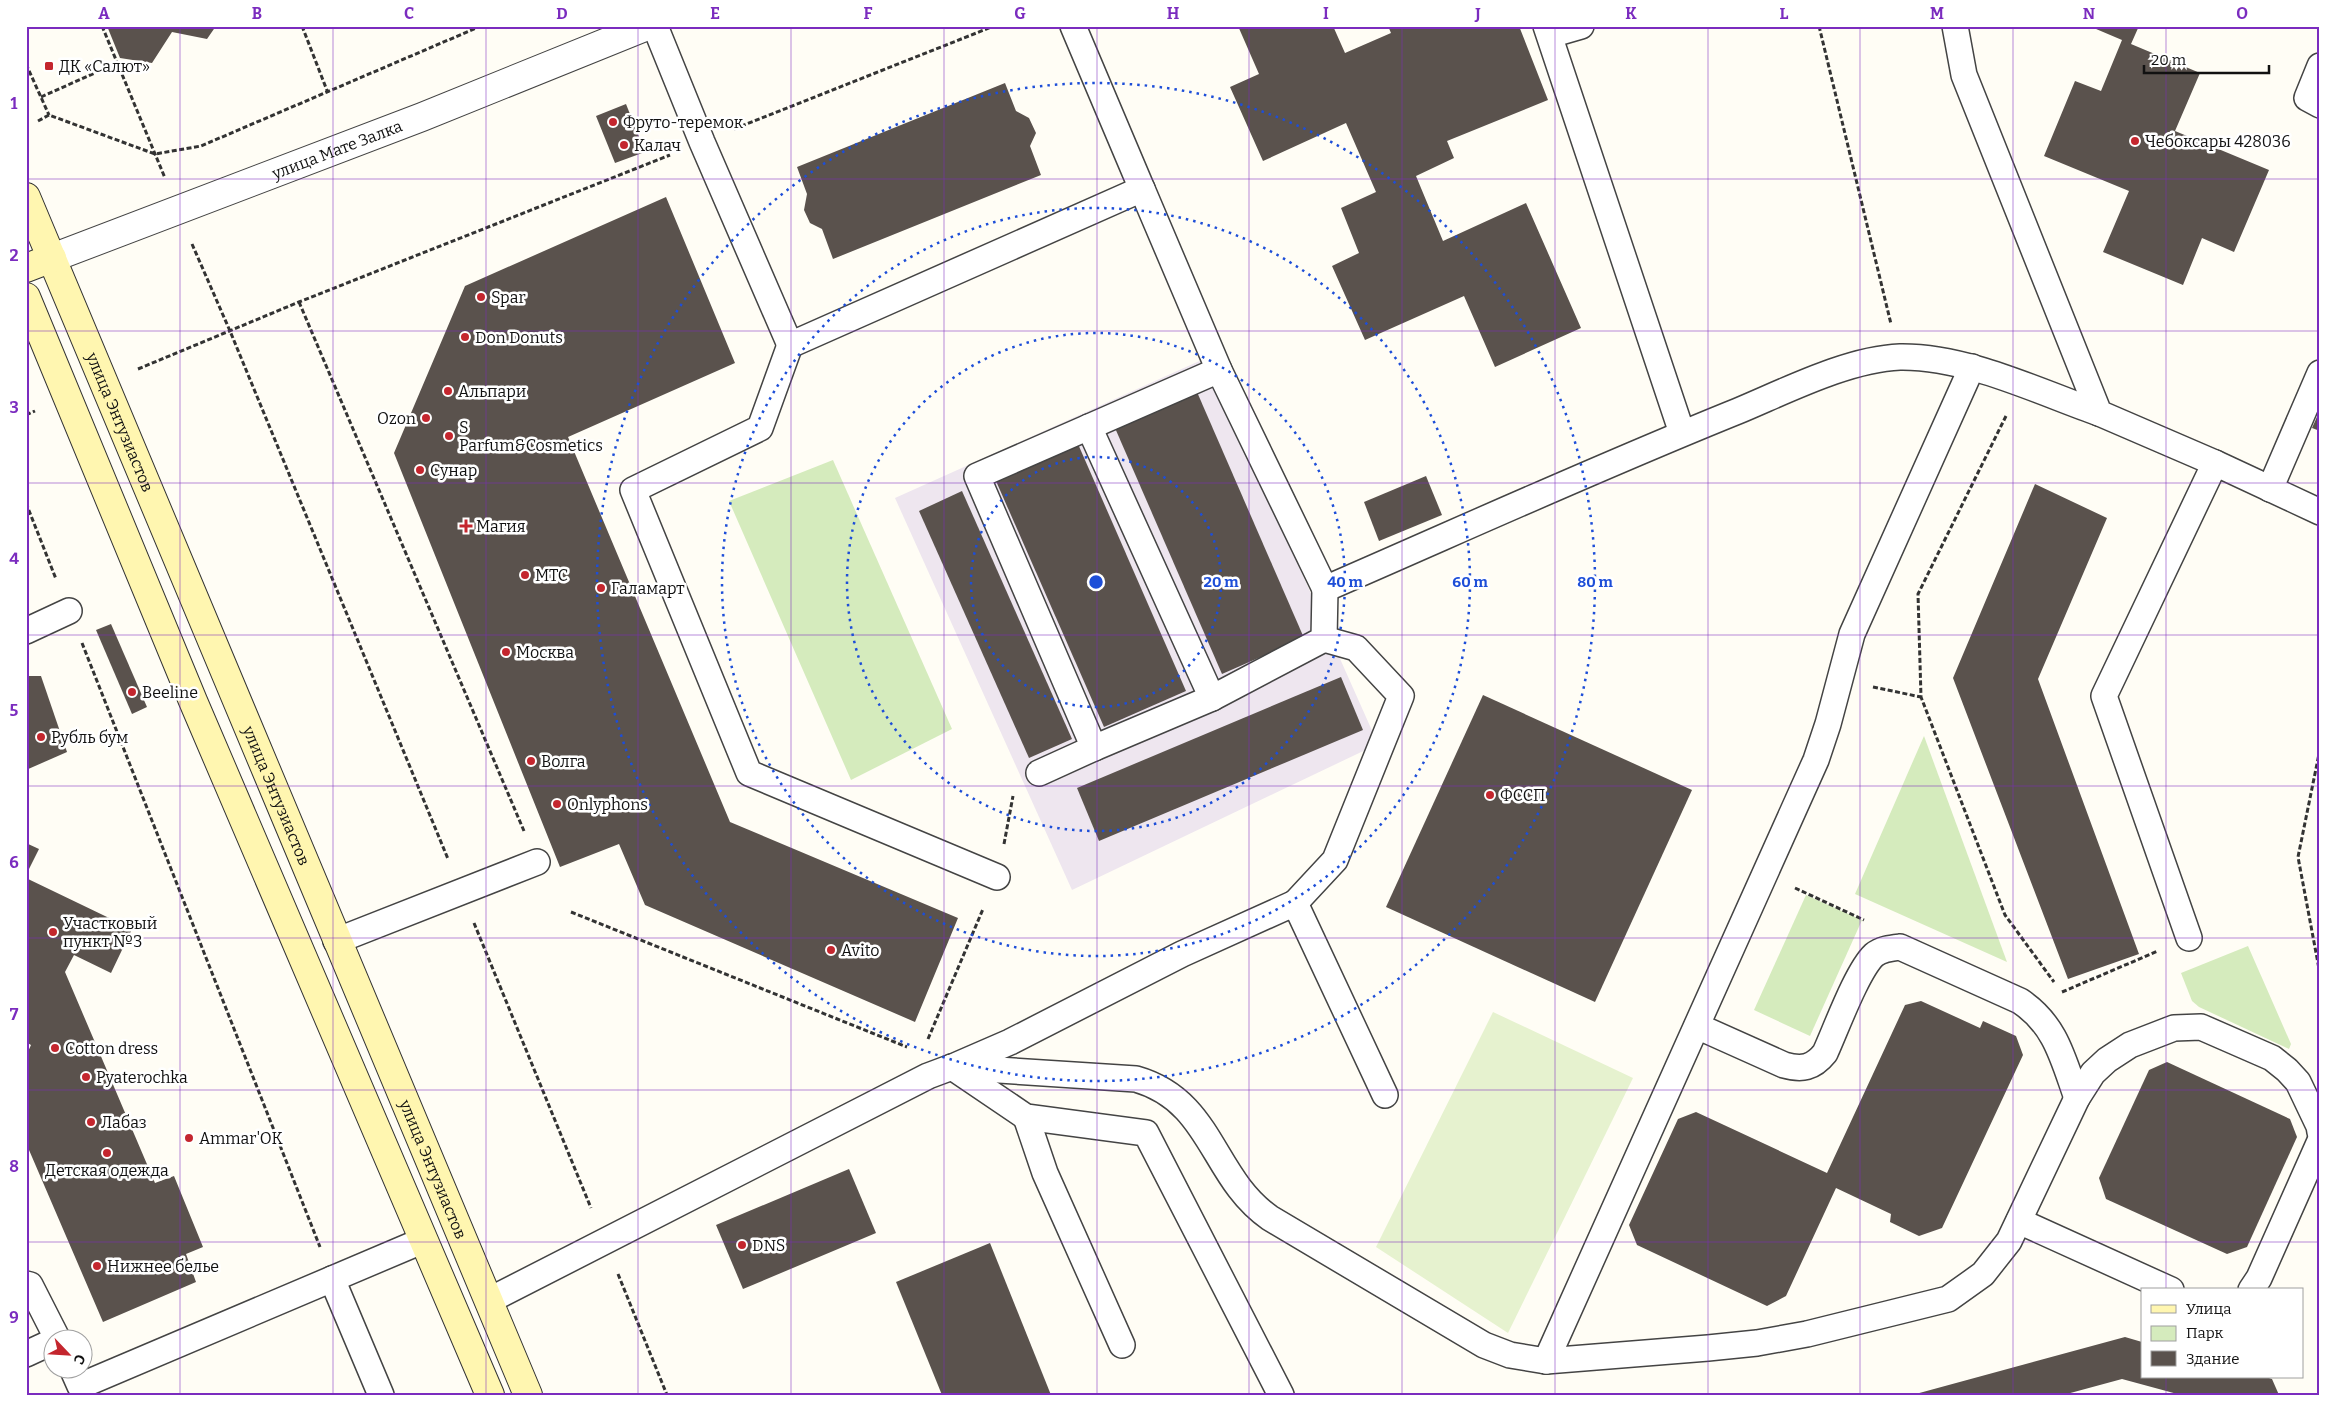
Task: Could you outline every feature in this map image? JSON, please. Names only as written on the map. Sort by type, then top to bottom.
[{"type":"main road","name":"улица Энтузиастов","points":[[26,197],[336,941],[528,1395]]},
{"type":"main road","name":"улица Мате Залка","points":[[26,268],[52,258]]},
{"type":"main road","points":[[26,297],[197,710],[490,1395]]},
{"type":"main road","points":[[424,1240],[456,1226]]},
{"type":"main road","points":[[457,1316],[488,1301]]},
{"type":"street","name":"улица Мате Залка","points":[[52,258],[422,117],[647,26]]},
{"type":"lane","points":[[655,26],[702,142],[790,345],[760,428],[633,490],[749,773],[997,877]]},
{"type":"lane","points":[[1072,26],[1219,370],[1326,589],[1324,639]]},
{"type":"lane","points":[[1581,26],[1548,31],[1682,433]]},
{"type":"lane","points":[[1955,26],[1964,75],[2099,413]]},
{"type":"lane","points":[[2320,66],[2307,98],[2320,105]]},
{"type":"lane","points":[[790,345],[1142,189]]},
{"type":"lane","points":[[1326,589],[1682,433],[1848,366],[1899,358],[1946,362],[1972,367],[2099,413],[2215,463],[2320,512]]},
{"type":"lane","points":[[1546,1361],[1816,760],[1852,634],[1972,367]]},
{"type":"lane","points":[[1094,748],[977,476],[1219,370]]},
{"type":"lane","points":[[2270,489],[2320,373]]},
{"type":"lane","points":[[1089,427],[1212,698]]},
{"type":"lane","points":[[2190,938],[2104,696],[2215,463]]},
{"type":"lane","points":[[26,631],[69,611]]},
{"type":"lane","points":[[952,1067],[1010,1042],[1182,954],[1295,903],[1335,860],[1401,696],[1356,648],[1324,639],[1212,698],[1039,773]]},
{"type":"lane","points":[[336,941],[537,862]]},
{"type":"lane","points":[[1295,903],[1385,1095]]},
{"type":"lane","points":[[1697,1026],[1784,1065],[1798,1069],[1808,1067],[1818,1062],[1826,1053],[1865,967],[1876,954],[1888,948],[1900,948],[1911,951],[2020,1001],[2040,1016],[2055,1040],[2077,1098]]},
{"type":"lane","points":[[488,1301],[925,1065],[1136,1079],[1153,1084],[1170,1093],[1184,1106],[1242,1193],[1258,1210],[1484,1345],[1510,1355],[1546,1361],[1757,1343],[1807,1334],[1948,1299],[1983,1274],[2009,1241],[2077,1098],[2093,1073],[2123,1048],[2174,1028],[2201,1027],[2282,1064],[2298,1082],[2319,1126],[2320,1132]]},
{"type":"lane","points":[[952,1067],[1026,1117],[1146,1133],[1282,1395]]},
{"type":"lane","points":[[1026,1117],[1045,1173],[1122,1345]]},
{"type":"lane","points":[[2252,1288],[2320,1141]]},
{"type":"lane","points":[[2019,1220],[2167,1288]]},
{"type":"lane","points":[[79,1386],[424,1240]]},
{"type":"lane","points":[[332,1279],[381,1395]]},
{"type":"lane","points":[[26,1284],[30,1285],[52,1328]]},
{"type":"lane","points":[[26,1354],[42,1347]]},
{"type":"path","points":[[102,26],[166,181]]},
{"type":"path","points":[[302,26],[328,93]]},
{"type":"path","points":[[26,64],[50,115],[155,154],[201,146],[480,26]]},
{"type":"path","points":[[133,371],[299,302],[994,26]]},
{"type":"path","points":[[1819,26],[1899,358]]},
{"type":"path","points":[[41,97],[117,63]]},
{"type":"path","points":[[38,121],[50,115]]},
{"type":"path","points":[[192,243],[230,331],[667,1395]]},
{"type":"path","points":[[299,302],[537,862]]},
{"type":"path","points":[[2021,385],[1918,594],[1921,697],[2005,915],[2062,992]]},
{"type":"path","points":[[26,503],[332,1279]]},
{"type":"path","points":[[1840,680],[1921,697]]},
{"type":"path","points":[[2320,749],[2298,857],[2320,974]]},
{"type":"path","points":[[571,912],[925,1065],[997,877],[1014,795]]},
{"type":"path","points":[[1765,874],[1862,918],[1881,936],[1888,948]]},
{"type":"path","points":[[2020,1001],[2038,990],[2062,992],[2190,938]]},
{"type":"shaded area","points":[[1206,358],[1378,744],[1072,890],[895,498]]},
{"type":"green space","points":[[833,460],[952,729],[851,780],[729,501]]},
{"type":"green space","points":[[1924,736],[2007,962],[1855,894]]},
{"type":"green space","points":[[1806,895],[1862,920],[1810,1036],[1754,1010]]},
{"type":"green space","points":[[2248,946],[2291,1044],[2289,1049],[2199,1007],[2192,1001],[2181,973]]},
{"type":"green space","points":[[1493,1012],[1633,1078],[1508,1333],[1376,1247]]},
{"type":"building","points":[[107,26],[216,26],[207,39],[172,32],[152,63],[120,58]]},
{"type":"building","points":[[1238,26],[1333,26],[1345,53],[1391,33],[1388,26],[1519,26],[1548,100],[1447,141],[1454,158],[1416,176],[1443,241],[1526,203],[1581,328],[1495,367],[1464,296],[1365,340],[1332,266],[1359,253],[1341,208],[1376,192],[1346,123],[1263,161],[1230,87],[1259,74]]},
{"type":"building","points":[[2089,26],[2139,26],[2131,44],[2200,73],[2175,131],[2269,170],[2234,252],[2202,238],[2183,285],[2103,252],[2129,191],[2044,156],[2075,81],[2101,91],[2122,40]]},
{"type":"building","points":[[1005,83],[1016,111],[1029,118],[1036,133],[1030,146],[1041,175],[833,259],[822,229],[810,223],[804,210],[807,194],[797,167]]},
{"type":"building","points":[[626,104],[645,152],[615,163],[596,116]]},
{"type":"building","points":[[666,197],[735,363],[568,437],[730,822],[958,918],[915,1022],[645,905],[619,844],[560,867],[394,453],[465,286]]},
{"type":"building","points":[[1197,392],[1304,638],[1222,674],[1115,428]]},
{"type":"building","points":[[2320,410],[2320,431],[2312,428]]},
{"type":"building","points":[[1078,444],[1186,691],[1104,727],[996,481]]},
{"type":"building","points":[[1426,476],[1442,515],[1379,541],[1364,502]]},
{"type":"building","points":[[2035,484],[2107,518],[2038,679],[2139,954],[2068,979],[1953,678]]},
{"type":"building","points":[[962,491],[1072,739],[1029,758],[919,511]]},
{"type":"building","points":[[111,624],[147,707],[132,714],[96,630]]},
{"type":"building","points":[[26,676],[41,676],[67,752],[26,770]]},
{"type":"building","points":[[1341,677],[1363,730],[1099,841],[1077,788]]},
{"type":"building","name":"ФССП","points":[[1483,695],[1692,790],[1595,1002],[1386,907]]},
{"type":"building","points":[[26,843],[39,849],[26,875]]},
{"type":"building","points":[[26,878],[132,929],[111,973],[74,955],[65,972],[155,1183],[174,1176],[203,1247],[186,1254],[196,1282],[103,1322],[26,1143],[26,1056],[31,1045],[26,1042]]},
{"type":"building","points":[[1921,1001],[1980,1028],[1983,1021],[2016,1036],[2023,1055],[1942,1228],[1919,1236],[1890,1222],[1891,1214],[1836,1188],[1786,1296],[1767,1306],[1637,1245],[1629,1225],[1678,1119],[1696,1112],[1827,1173],[1905,1005]]},
{"type":"building","points":[[2167,1062],[2290,1119],[2297,1137],[2247,1247],[2227,1254],[2106,1199],[2099,1178],[2149,1070]]},
{"type":"building","points":[[849,1169],[876,1233],[743,1289],[716,1225]]},
{"type":"building","points":[[990,1243],[1051,1395],[942,1395],[896,1282]]},
{"type":"building","points":[[2125,1337],[2141,1342],[2141,1378],[2269,1378],[2272,1379],[2279,1395],[2181,1395],[2122,1379],[2063,1395],[1912,1395]]},
{"type":"place","name":"ДК «Салют»","points":[[49,66]]},
{"type":"place","name":"Фруто-теремок","points":[[613,122]]},
{"type":"place","name":"Чебоксары 428036","points":[[2135,141]]},
{"type":"place","name":"Калач","points":[[624,145]]},
{"type":"place","name":"Spar","points":[[481,297]]},
{"type":"place","name":"Don Donuts","points":[[465,337]]},
{"type":"place","name":"Альпари","points":[[448,391]]},
{"type":"place","name":"Ozon","points":[[426,418]]},
{"type":"place","name":"S Parfum&Cosmetics","points":[[449,436]]},
{"type":"place","name":"Сунар","points":[[420,470]]},
{"type":"place","name":"Магия","points":[[466,526]]},
{"type":"place","name":"МТС","points":[[525,575]]},
{"type":"place","name":"Галамарт","points":[[601,588]]},
{"type":"place","name":"Москва","points":[[506,652]]},
{"type":"place","name":"Beeline","points":[[132,692]]},
{"type":"place","name":"Рубль бум","points":[[41,737]]},
{"type":"place","name":"Волга","points":[[531,761]]},
{"type":"place","name":"ФССП","points":[[1490,795]]},
{"type":"place","name":"Onlyphons","points":[[557,804]]},
{"type":"place","name":"Участковый пункт №3","points":[[53,932]]},
{"type":"place","name":"Avito","points":[[831,950]]},
{"type":"place","name":"Cotton dress","points":[[55,1048]]},
{"type":"place","name":"Pyaterochka","points":[[86,1077]]},
{"type":"place","name":"Лабаз","points":[[91,1122]]},
{"type":"place","name":"Ammar'OK","points":[[189,1138]]},
{"type":"place","name":"Детская одежда","points":[[107,1153]]},
{"type":"place","name":"DNS","points":[[742,1245]]},
{"type":"place","name":"Нижнее белье","points":[[97,1266]]}]
